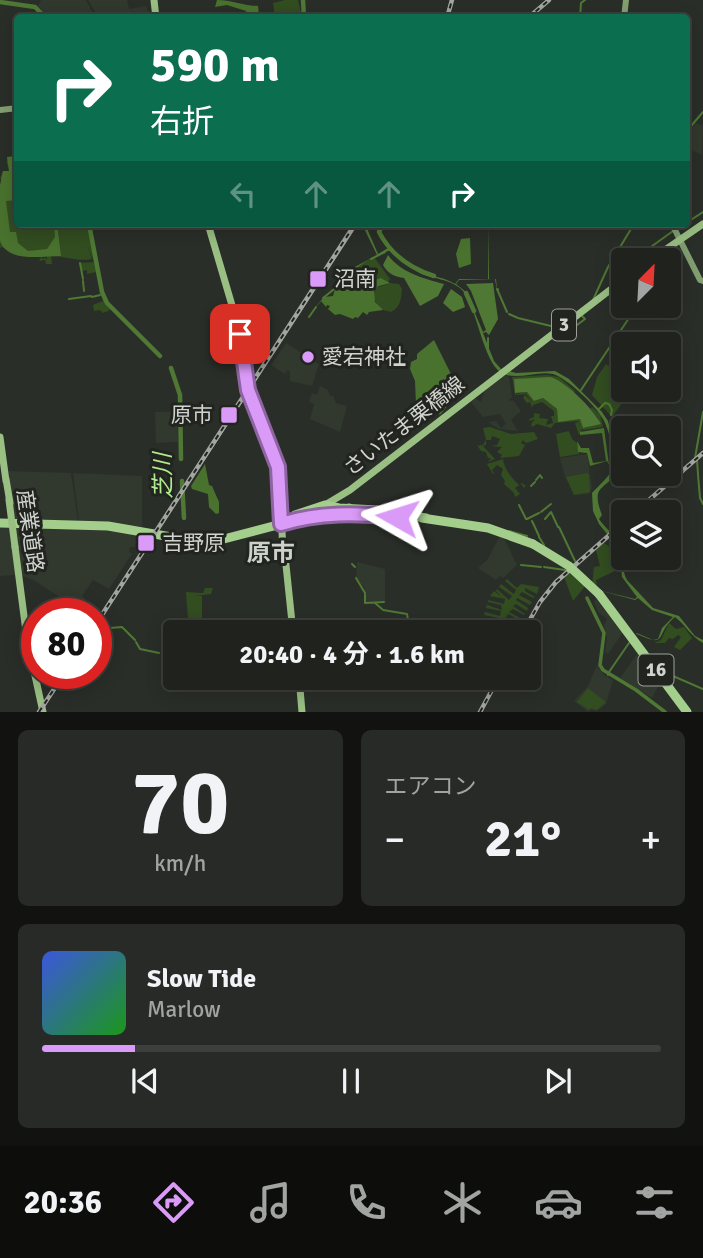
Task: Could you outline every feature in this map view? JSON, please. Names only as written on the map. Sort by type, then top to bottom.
[{"type":"highway","name":"16","points":[[8,522],[108,526],[188,538],[233,533],[313,515],[334,507]]},
{"type":"highway","name":"16","points":[[280,522],[334,507],[377,510],[426,519]]},
{"type":"highway","name":"16","points":[[361,511],[488,528],[533,545],[566,563],[598,594],[686,712]]},
{"type":"main road","points":[[669,248],[703,225]]},
{"type":"main road","points":[[210,228],[239,330],[248,390],[278,467],[283,551],[293,620]]},
{"type":"main road","points":[[674,228],[700,280],[703,281]]},
{"type":"main road","name":"さいたま栗橋線","points":[[334,507],[350,490],[611,290]]},
{"type":"main road","name":"産業道路","points":[[0,437],[28,645],[43,712]]},
{"type":"main road","points":[[278,467],[282,554],[288,572]]},
{"type":"main road","points":[[6,480],[8,522],[17,567]]},
{"type":"main road","points":[[299,690],[301,712]]},
{"type":"shaded area","points":[[41,0],[86,0],[93,14],[46,14],[38,6]]},
{"type":"shaded area","points":[[88,0],[127,0],[129,9],[146,6],[150,14],[96,14]]},
{"type":"shaded area","points":[[217,0],[228,1],[258,6],[259,14],[246,14],[246,11],[227,5],[215,7]]},
{"type":"shaded area","points":[[298,0],[301,13],[275,14],[273,3]]},
{"type":"shaded area","points":[[696,123],[703,126],[702,155],[690,150],[690,130]]},
{"type":"shaded area","points":[[14,156],[14,228],[92,228],[102,293],[110,310],[103,313],[100,310],[94,311],[93,305],[103,301],[96,272],[87,274],[87,270],[82,271],[80,263],[94,262],[87,245],[92,259],[51,256],[52,264],[46,264],[45,260],[39,261],[41,257],[47,260],[47,256],[18,256],[0,248],[0,178],[3,171],[9,171],[5,163],[7,157]]},
{"type":"shaded area","points":[[14,156],[14,200],[6,201],[10,232],[16,232],[18,243],[28,251],[47,249],[55,237],[54,228],[58,228],[61,256],[26,257],[10,253],[0,241],[0,185],[3,171],[9,171],[7,157]]},
{"type":"shaded area","points":[[364,228],[367,228],[378,254],[388,248],[377,230],[380,228],[391,250],[369,260],[346,277],[353,268],[377,255]]},
{"type":"shaded area","points":[[488,228],[489,279],[495,279],[459,280],[456,284],[466,292],[483,332],[486,330],[466,284],[493,283],[498,319],[489,335],[483,333],[494,361],[501,369],[516,373],[555,371],[569,379],[602,412],[608,421],[611,440],[599,413],[566,381],[546,373],[512,376],[500,372],[489,357],[466,295],[453,284],[424,275],[401,261],[391,250],[416,270],[455,284],[459,279],[488,279]]},
{"type":"shaded area","points":[[470,238],[471,264],[459,268],[456,254],[461,239]]},
{"type":"shaded area","points":[[388,255],[406,271],[444,284],[438,296],[420,306],[404,278],[387,271],[383,265]]},
{"type":"shaded area","points":[[374,257],[390,279],[388,282],[383,279],[368,282],[363,278],[351,276],[350,271]]},
{"type":"shaded area","points":[[350,271],[351,276],[363,278],[368,282],[381,278],[390,283],[374,290],[375,302],[383,310],[369,312],[367,315],[363,312],[353,319],[335,315],[328,309],[330,306],[326,307],[321,301],[324,297],[333,296],[335,289]]},
{"type":"shaded area","points":[[390,283],[399,284],[402,289],[399,305],[391,312],[379,309],[373,296],[376,288]]},
{"type":"shaded area","points":[[451,289],[462,297],[465,307],[453,312],[443,303]]},
{"type":"shaded area","points":[[434,340],[455,382],[456,395],[440,415],[430,403],[418,407],[416,405],[415,381],[410,369],[411,362],[417,359],[417,354]]},
{"type":"shaded area","points":[[286,343],[319,364],[312,386],[290,381],[290,371],[287,370],[285,374],[271,365]]},
{"type":"shaded area","points":[[606,364],[611,368],[611,402],[622,403],[613,416],[592,395],[597,377]]},
{"type":"shaded area","points":[[504,375],[509,377],[512,398],[509,399],[513,400],[521,411],[511,420],[518,431],[500,429],[492,425],[489,422],[496,421],[501,428],[506,424],[500,414],[483,417],[471,402],[475,398],[481,402],[485,389]]},
{"type":"shaded area","points":[[512,377],[559,377],[575,391],[573,393],[554,379],[514,379],[516,394],[527,392],[534,401],[543,398],[557,409],[558,421],[580,419],[583,428],[598,424],[598,418],[590,409],[592,407],[600,415],[603,427],[580,429],[582,431],[579,435],[575,423],[578,422],[580,427],[578,421],[555,423],[551,428],[537,424],[532,427],[535,419],[529,419],[534,417],[534,413],[540,414],[539,418],[548,419],[546,425],[553,423],[551,416],[554,416],[554,411],[542,402],[532,408],[530,402],[527,403],[523,398],[525,395],[533,403],[526,394],[515,395]]},
{"type":"shaded area","points":[[550,377],[578,396],[601,424],[583,428],[580,419],[558,422],[557,409],[543,398],[534,401],[527,392],[515,393],[514,379]]},
{"type":"shaded area","points":[[320,386],[328,390],[330,396],[333,395],[336,403],[347,406],[340,432],[310,419],[314,404],[309,402],[312,393],[317,395]]},
{"type":"shaded area","points":[[177,411],[178,442],[156,443],[155,412]]},
{"type":"shaded area","points":[[490,427],[511,434],[534,432],[538,439],[526,443],[523,440],[521,443],[525,445],[519,456],[500,458],[502,455],[497,452],[502,447],[491,446],[497,445],[500,439],[492,436],[491,440],[486,440],[483,428]]},
{"type":"shaded area","points":[[604,428],[609,465],[607,461],[590,466],[587,453],[578,452],[577,441],[581,448],[589,448],[593,463],[606,461],[602,433],[580,435],[580,432]]},
{"type":"shaded area","points":[[569,431],[577,443],[579,454],[560,457],[556,434]]},
{"type":"shaded area","points":[[486,440],[486,445],[483,446],[495,459],[488,462],[491,458],[477,445],[482,446]]},
{"type":"shaded area","points":[[587,454],[592,488],[589,494],[574,495],[560,458]]},
{"type":"shaded area","points":[[503,459],[506,470],[513,479],[519,485],[522,483],[526,486],[523,488],[521,484],[515,488],[520,494],[515,497],[504,484],[501,475],[503,469],[497,465],[492,470],[493,474],[487,464]]},
{"type":"shaded area","points":[[205,464],[209,485],[219,502],[219,513],[216,514],[209,507],[208,494],[192,489],[191,486]]},
{"type":"shaded area","points":[[8,471],[71,473],[78,521],[19,520],[14,517]]},
{"type":"shaded area","points":[[611,472],[611,479],[599,491],[598,504],[602,515],[599,519],[611,532],[611,539],[593,511],[592,493]]},
{"type":"shaded area","points":[[73,473],[142,476],[142,527],[79,521]]},
{"type":"shaded area","points":[[587,473],[590,492],[574,495],[566,477]]},
{"type":"shaded area","points":[[0,524],[9,527],[16,575],[0,576]]},
{"type":"shaded area","points":[[31,525],[138,532],[135,547],[130,547],[129,552],[132,554],[109,589],[93,580],[82,596],[84,598],[61,598],[21,575],[16,527]]},
{"type":"shaded area","points":[[500,536],[504,538],[517,565],[503,578],[500,576],[496,580],[478,568],[487,560]]},
{"type":"shaded area","points":[[610,536],[611,540],[608,539],[604,543],[610,547],[611,570],[617,570],[596,580],[597,587],[592,585],[594,567],[600,566],[596,550],[591,552]]},
{"type":"shaded area","points":[[357,562],[385,569],[385,601],[366,602],[364,587],[356,578]]},
{"type":"shaded area","points":[[621,570],[624,570],[627,580],[653,608],[679,616],[703,643],[695,637],[675,617],[660,638],[658,640],[653,640],[658,639],[662,628],[673,617],[652,610],[638,598],[635,600],[598,590],[635,599],[637,597],[622,577]]},
{"type":"shaded area","points":[[570,571],[586,585],[573,601],[564,577]]},
{"type":"shaded area","points":[[507,579],[517,588],[521,584],[539,587],[537,594],[525,588],[525,591],[535,597],[533,598],[522,592],[519,595],[532,602],[530,605],[517,598],[516,600],[528,608],[527,611],[516,604],[513,606],[524,615],[513,609],[509,612],[522,620],[508,614],[505,620],[484,615],[485,612],[500,616],[501,611],[486,608],[487,605],[502,610],[501,605],[488,602],[504,604],[505,599],[490,596],[494,591],[502,597],[497,589],[509,600],[512,596],[499,587],[501,584],[514,594],[516,590],[505,581]]},
{"type":"shaded area","points":[[205,588],[213,588],[211,594],[195,596],[202,596],[202,619],[188,619],[186,592],[203,593]]},
{"type":"shaded area","points":[[596,599],[623,632],[608,654],[605,652],[607,638],[604,625],[607,619],[599,613],[594,602]]},
{"type":"shaded area","points":[[669,623],[676,629],[684,627],[692,638],[680,650],[674,647],[681,637],[678,635],[673,639],[669,638],[665,643],[654,643],[661,640]]},
{"type":"shaded area","points":[[638,653],[660,683],[652,698],[620,678]]},
{"type":"shaded area","points":[[597,665],[604,675],[613,680],[606,704],[597,711],[588,712],[574,701],[588,686]]},
{"type":"shaded area","points":[[588,688],[606,702],[597,710],[589,710],[577,702]]},
{"type":"waterway","points":[[303,0],[304,14]]},
{"type":"waterway","points":[[580,14],[581,3],[585,0]]},
{"type":"waterway","name":"芝川","points":[[0,2],[35,7],[42,14]]},
{"type":"waterway","points":[[690,127],[703,112]]},
{"type":"waterway","points":[[690,220],[703,212]]},
{"type":"waterway","name":"芝川","points":[[90,228],[102,292],[107,303],[160,356]]},
{"type":"waterway","points":[[381,228],[379,232],[383,240],[395,253],[409,264],[434,276]]},
{"type":"waterway","points":[[593,300],[608,267],[632,228]]},
{"type":"waterway","points":[[649,248],[673,231]]},
{"type":"waterway","points":[[371,259],[385,252]]},
{"type":"waterway","points":[[80,263],[83,279]]},
{"type":"waterway","points":[[83,281],[84,291]]},
{"type":"waterway","points":[[323,298],[338,286]]},
{"type":"waterway","points":[[497,289],[507,312]]},
{"type":"waterway","points":[[466,293],[474,311]]},
{"type":"waterway","points":[[92,297],[100,295]]},
{"type":"waterway","points":[[69,299],[91,296]]},
{"type":"waterway","points":[[309,317],[316,307]]},
{"type":"waterway","points":[[509,314],[555,327]]},
{"type":"waterway","points":[[566,327],[573,328],[585,319],[582,316]]},
{"type":"waterway","points":[[581,390],[629,318]]},
{"type":"waterway","points":[[488,338],[488,347]]},
{"type":"waterway","name":"芝川","points":[[171,368],[180,395],[181,459]]},
{"type":"waterway","points":[[599,409],[605,403],[609,404],[611,415]]},
{"type":"waterway","points":[[695,458],[703,412]]},
{"type":"waterway","points":[[697,460],[698,474]]},
{"type":"waterway","points":[[536,480],[540,475],[542,478]]},
{"type":"waterway","points":[[698,475],[703,504]]},
{"type":"waterway","name":"芝川","points":[[182,481],[184,518]]},
{"type":"waterway","points":[[531,486],[535,482]]},
{"type":"waterway","points":[[541,512],[551,504]]},
{"type":"waterway","points":[[519,505],[526,519]]},
{"type":"waterway","points":[[545,519],[551,512],[558,527]]},
{"type":"waterway","points":[[527,519],[539,513]]},
{"type":"waterway","points":[[532,521],[539,536]]},
{"type":"waterway","points":[[559,527],[575,561]]},
{"type":"waterway","points":[[509,531],[527,536]]},
{"type":"waterway","points":[[539,537],[544,545]]},
{"type":"waterway","points":[[352,564],[355,567]]},
{"type":"waterway","points":[[521,565],[541,567]]},
{"type":"waterway","points":[[544,567],[565,570]]},
{"type":"waterway","points":[[356,578],[365,593]]},
{"type":"waterway","points":[[365,594],[365,603],[384,602]]},
{"type":"waterway","points":[[587,598],[604,633],[600,665],[603,670],[665,712]]},
{"type":"waterway","points":[[375,603],[382,609]]},
{"type":"waterway","points":[[383,610],[407,614],[408,620]]},
{"type":"waterway","points":[[112,628],[122,627],[135,640]]},
{"type":"waterway","points":[[136,642],[140,649]]},
{"type":"waterway","points":[[609,672],[629,643]]},
{"type":"waterway","points":[[140,649],[159,653]]},
{"type":"waterway","points":[[673,676],[703,689]]},
{"type":"tunnel","points":[[314,515],[345,511]]},
{"type":"tram line","points":[[447,14],[451,0]]},
{"type":"tram line","points":[[112,601],[354,228]]},
{"type":"tram line","points":[[40,712],[55,689]]},
{"type":"railway","points":[[448,14],[452,0]]},
{"type":"railway","points":[[533,14],[549,0]]},
{"type":"railway","points":[[112,599],[352,228]]},
{"type":"railway","points":[[649,500],[703,453]]},
{"type":"railway","points":[[530,620],[556,582],[611,534]]},
{"type":"railway","points":[[39,712],[54,689]]},
{"type":"railway","points":[[480,712],[492,690]]},
{"type":"place","name":"沼南","points":[[318,279]]},
{"type":"place","name":"愛宕神社","points":[[308,357]]},
{"type":"place","name":"原市","points":[[229,415]]},
{"type":"place","name":"吉野原","points":[[146,543]]},
{"type":"district","name":"原市","points":[[271,553]]},
{"type":"route","points":[[240,334],[248,390],[278,467],[281,524],[313,515],[338,513],[397,517]]}]
